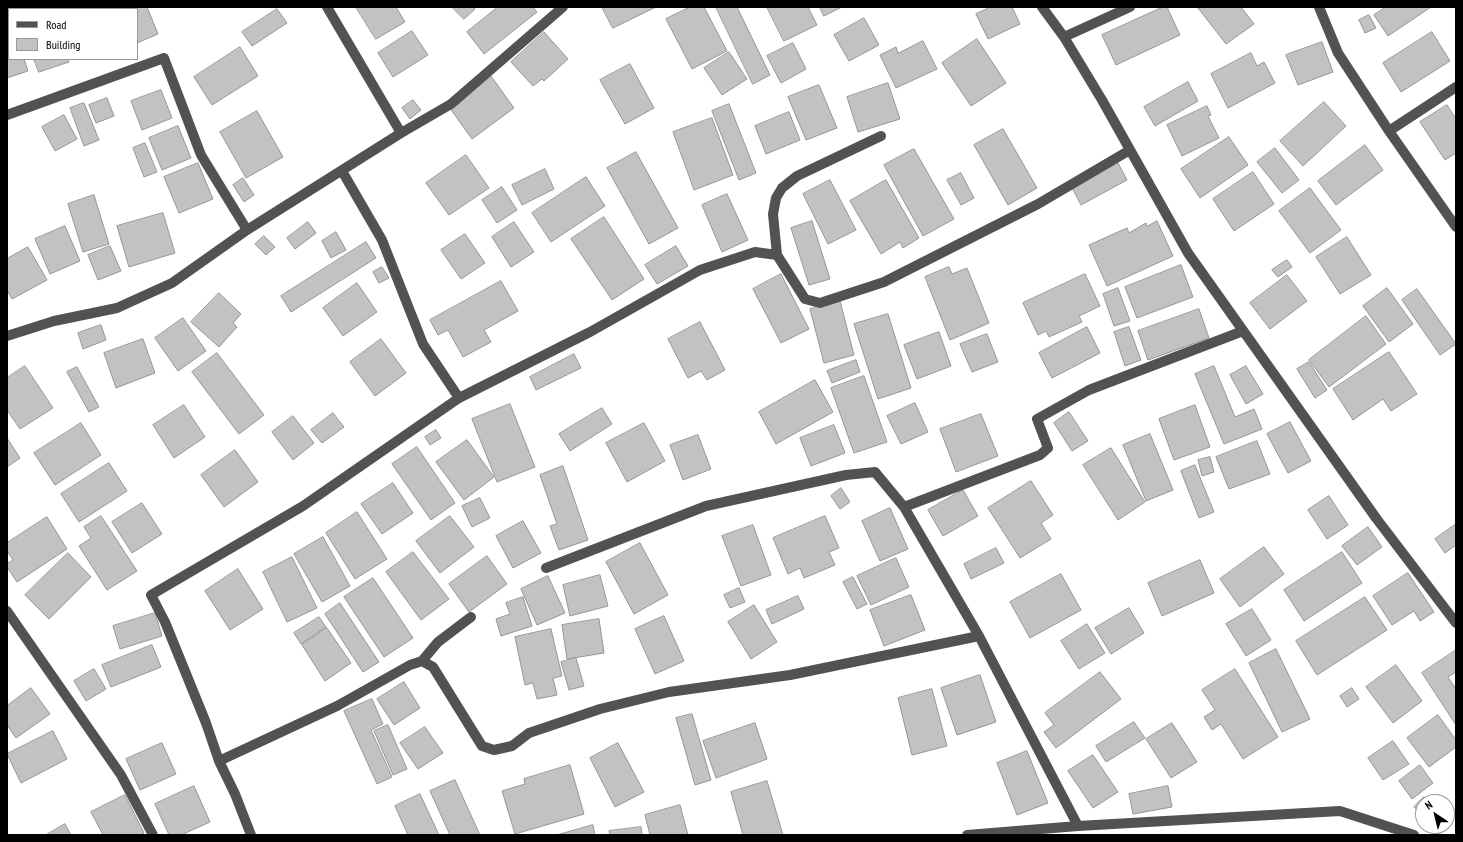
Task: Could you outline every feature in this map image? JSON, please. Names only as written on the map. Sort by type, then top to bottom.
[{"type":"street","points":[[327,7],[401,132]]},
{"type":"street","points":[[7,336],[54,321],[117,308],[172,283],[247,230],[342,171],[401,132],[451,104],[563,7]]},
{"type":"street","points":[[1042,7],[1064,36],[1188,253],[1376,518],[1456,623]]},
{"type":"street","points":[[1064,36],[1130,7]]},
{"type":"street","points":[[1319,7],[1338,53],[1389,131],[1456,227]]},
{"type":"street","points":[[7,115],[164,58],[201,155],[247,230]]},
{"type":"street","points":[[1389,131],[1456,86]]},
{"type":"street","points":[[881,136],[797,176],[782,188],[776,198],[773,214],[777,255],[805,300],[820,303],[884,282],[1038,204],[1130,150]]},
{"type":"street","points":[[342,171],[382,240],[423,344],[459,398]]},
{"type":"street","points":[[251,835],[235,794],[219,761],[206,723],[165,622],[151,595],[303,506],[459,398],[590,332],[700,270],[755,252],[777,255]]},
{"type":"street","points":[[904,507],[1040,455],[1048,448],[1037,420],[1089,390],[1243,331]]},
{"type":"street","points":[[546,568],[706,506],[846,475],[874,472],[904,507],[979,636],[1078,826]]},
{"type":"street","points":[[7,611],[121,775],[153,835]]},
{"type":"street","points":[[219,761],[337,706],[410,665],[422,661],[438,642],[471,617]]},
{"type":"street","points":[[422,661],[433,667],[482,746],[494,750],[512,746],[529,733],[600,709],[662,694],[790,675],[979,636]]},
{"type":"street","points":[[967,835],[1078,826],[1340,811],[1414,835]]},
{"type":"building","points":[[147,7],[158,34],[138,43],[138,8],[106,8]]},
{"type":"building","points":[[356,7],[396,7],[405,22],[376,39]]},
{"type":"building","points":[[452,7],[473,7],[475,9],[464,19]]},
{"type":"building","points":[[498,7],[533,7],[537,12],[484,54],[467,32]]},
{"type":"building","points":[[602,7],[656,7],[613,28]]},
{"type":"building","points":[[690,7],[704,7],[727,51],[692,69],[666,19]]},
{"type":"building","points":[[716,7],[737,7],[770,75],[753,84]]},
{"type":"building","points":[[767,7],[808,7],[817,25],[784,41]]},
{"type":"building","points":[[820,7],[842,7],[824,16]]},
{"type":"building","points":[[991,7],[1012,7],[1020,24],[988,39],[976,14]]},
{"type":"building","points":[[1163,7],[1167,7],[1180,35],[1116,65],[1102,35]]},
{"type":"building","points":[[1241,7],[1254,24],[1226,44],[1198,8]]},
{"type":"building","points":[[1386,7],[1431,7],[1388,36],[1374,15]]},
{"type":"building","points":[[277,9],[287,23],[252,46],[242,32]]},
{"type":"building","points":[[1369,15],[1376,28],[1365,33],[1359,20]]},
{"type":"building","points":[[864,18],[879,45],[849,61],[834,35]]},
{"type":"building","points":[[412,31],[428,55],[393,77],[378,53]]},
{"type":"building","points":[[544,32],[568,59],[544,81],[542,79],[533,86],[511,62]]},
{"type":"building","points":[[1432,32],[1450,61],[1401,92],[1383,63]]},
{"type":"building","points":[[8,38],[8,60],[24,60],[28,71],[7,78]]},
{"type":"building","points":[[977,39],[1006,83],[971,106],[942,63]]},
{"type":"building","points":[[923,41],[937,69],[896,88],[880,55],[896,47],[898,53]]},
{"type":"building","points":[[1322,42],[1333,72],[1298,85],[1286,55]]},
{"type":"building","points":[[793,43],[806,69],[781,83],[767,56]]},
{"type":"building","points":[[240,47],[258,76],[212,105],[194,77]]},
{"type":"building","points":[[729,52],[747,79],[722,95],[704,68]]},
{"type":"building","points":[[1251,53],[1257,66],[1264,62],[1275,83],[1228,108],[1211,74]]},
{"type":"building","points":[[34,60],[68,60],[69,62],[39,72]]},
{"type":"building","points":[[630,64],[654,108],[625,124],[600,80]]},
{"type":"building","points":[[491,76],[514,108],[472,139],[449,107]]},
{"type":"building","points":[[1188,82],[1198,101],[1155,126],[1144,107]]},
{"type":"building","points":[[888,83],[900,119],[858,132],[847,97]]},
{"type":"building","points":[[819,85],[837,128],[806,140],[788,97]]},
{"type":"building","points":[[161,90],[172,118],[142,130],[131,101]]},
{"type":"building","points":[[107,98],[114,116],[96,123],[89,105]]},
{"type":"building","points":[[413,100],[421,110],[410,119],[402,108]]},
{"type":"building","points":[[1324,102],[1346,126],[1303,166],[1280,141]]},
{"type":"building","points":[[84,103],[99,140],[84,146],[70,108]]},
{"type":"building","points":[[729,104],[756,173],[739,180],[712,111]]},
{"type":"building","points":[[1447,105],[1456,119],[1456,153],[1445,160],[1420,122]]},
{"type":"building","points":[[1207,106],[1211,115],[1208,116],[1219,138],[1182,156],[1167,125]]},
{"type":"building","points":[[257,111],[283,157],[246,178],[220,132]]},
{"type":"building","points":[[789,112],[800,140],[766,154],[755,126]]},
{"type":"building","points":[[64,115],[77,139],[55,151],[42,127]]},
{"type":"building","points":[[712,118],[733,175],[694,190],[673,132]]},
{"type":"building","points":[[178,126],[191,158],[162,170],[149,138]]},
{"type":"building","points":[[1003,129],[1037,188],[1008,205],[974,145]]},
{"type":"building","points":[[1229,137],[1248,165],[1200,198],[1181,169]]},
{"type":"building","points":[[145,143],[157,172],[144,177],[133,148]]},
{"type":"building","points":[[1365,145],[1383,170],[1336,205],[1318,181]]},
{"type":"building","points":[[1275,148],[1299,180],[1282,193],[1257,162]]},
{"type":"building","points":[[914,149],[954,219],[923,236],[884,165]]},
{"type":"building","points":[[636,152],[678,228],[649,244],[607,168]]},
{"type":"building","points":[[466,155],[489,188],[449,215],[426,183]]},
{"type":"building","points":[[198,163],[213,199],[179,213],[164,177]]},
{"type":"building","points":[[1118,163],[1127,180],[1081,205],[1072,188]]},
{"type":"building","points":[[545,169],[554,189],[522,205],[512,185]]},
{"type":"building","points":[[1253,172],[1274,204],[1234,231],[1213,199]]},
{"type":"building","points":[[961,173],[974,198],[961,205],[947,180]]},
{"type":"building","points":[[586,177],[605,206],[551,242],[532,213]]},
{"type":"building","points":[[243,178],[254,195],[244,202],[233,185]]},
{"type":"building","points":[[830,180],[856,230],[828,244],[803,194]]},
{"type":"building","points":[[886,180],[919,238],[903,248],[900,242],[881,254],[850,201]]},
{"type":"building","points":[[502,187],[517,210],[497,223],[482,200]]},
{"type":"building","points":[[1310,188],[1341,230],[1310,253],[1279,211]]},
{"type":"building","points":[[727,194],[748,240],[722,252],[702,205]]},
{"type":"building","points":[[94,195],[109,244],[83,252],[68,204]]},
{"type":"building","points":[[163,213],[175,253],[129,267],[117,226]]},
{"type":"building","points":[[604,217],[644,279],[612,300],[571,239]]},
{"type":"building","points":[[812,221],[830,279],[809,285],[791,228]]},
{"type":"building","points":[[1157,221],[1173,256],[1107,286],[1089,245],[1127,228],[1129,233],[1146,223],[1147,226]]},
{"type":"building","points":[[308,222],[316,233],[295,249],[287,238]]},
{"type":"building","points":[[514,222],[534,252],[511,267],[492,237]]},
{"type":"building","points":[[65,226],[80,261],[50,274],[35,239]]},
{"type":"building","points":[[336,232],[346,250],[331,258],[322,241]]},
{"type":"building","points":[[465,234],[485,263],[461,279],[441,250]]},
{"type":"building","points":[[264,236],[275,247],[266,255],[255,244]]},
{"type":"building","points":[[1347,237],[1371,275],[1340,294],[1316,257]]},
{"type":"building","points":[[366,242],[376,258],[291,312],[281,296]]},
{"type":"building","points":[[110,246],[121,271],[98,280],[88,255]]},
{"type":"building","points":[[676,246],[688,266],[657,284],[645,265]]},
{"type":"building","points":[[28,247],[47,280],[12,299],[7,290],[7,259]]},
{"type":"building","points":[[1287,260],[1292,267],[1278,277],[1272,270]]},
{"type":"building","points":[[1181,265],[1193,297],[1137,318],[1125,287]]},
{"type":"building","points":[[382,267],[389,278],[379,283],[373,272]]},
{"type":"building","points":[[949,267],[952,274],[967,268],[989,323],[950,340],[925,277]]},
{"type":"building","points":[[781,274],[809,329],[781,343],[753,289]]},
{"type":"building","points":[[1085,274],[1100,306],[1079,316],[1082,322],[1049,337],[1046,331],[1038,335],[1023,303]]},
{"type":"building","points":[[1287,275],[1307,301],[1270,329],[1250,303]]},
{"type":"building","points":[[501,281],[518,311],[484,330],[491,342],[463,357],[448,330],[438,335],[430,320]]},
{"type":"building","points":[[357,283],[377,312],[343,336],[323,308]]},
{"type":"building","points":[[1118,288],[1130,321],[1114,326],[1103,294]]},
{"type":"building","points":[[1387,288],[1413,324],[1389,342],[1363,306]]},
{"type":"building","points":[[1417,289],[1456,344],[1440,355],[1402,300]]},
{"type":"building","points":[[219,293],[241,314],[233,323],[237,327],[219,347],[191,322]]},
{"type":"building","points":[[840,301],[854,355],[824,363],[810,309]]},
{"type":"building","points":[[1199,309],[1209,338],[1148,360],[1138,331]]},
{"type":"building","points":[[888,314],[911,388],[878,399],[854,324]]},
{"type":"building","points":[[1366,316],[1386,344],[1329,387],[1309,360]]},
{"type":"building","points":[[183,318],[206,351],[178,371],[155,338]]},
{"type":"building","points":[[700,322],[725,370],[707,380],[701,371],[688,378],[668,339]]},
{"type":"building","points":[[101,325],[106,340],[83,349],[78,333]]},
{"type":"building","points":[[1087,327],[1100,353],[1052,378],[1039,353]]},
{"type":"building","points":[[1129,327],[1141,360],[1125,366],[1114,332]]},
{"type":"building","points":[[939,332],[951,366],[917,379],[904,345]]},
{"type":"building","points":[[987,334],[998,362],[972,372],[960,344]]},
{"type":"building","points":[[143,339],[155,373],[116,388],[104,353]]},
{"type":"building","points":[[381,339],[406,373],[375,396],[350,362]]},
{"type":"building","points":[[1389,352],[1417,394],[1391,411],[1383,399],[1353,420],[1333,389]]},
{"type":"building","points":[[217,353],[264,415],[239,434],[192,372]]},
{"type":"building","points":[[574,354],[581,368],[536,390],[530,377]]},
{"type":"building","points":[[856,360],[860,372],[832,383],[827,371]]},
{"type":"building","points":[[1309,362],[1327,390],[1315,398],[1297,369]]},
{"type":"building","points":[[25,366],[53,408],[20,429],[7,410],[7,378]]},
{"type":"building","points":[[1214,366],[1235,417],[1254,409],[1262,429],[1224,444],[1195,374]]},
{"type":"building","points":[[1246,366],[1263,394],[1246,404],[1230,375]]},
{"type":"building","points":[[77,367],[99,407],[89,412],[67,372]]},
{"type":"building","points":[[864,376],[887,442],[854,453],[831,388]]},
{"type":"building","points":[[815,380],[833,412],[776,444],[759,412]]},
{"type":"building","points":[[915,403],[928,432],[901,444],[887,416]]},
{"type":"building","points":[[510,404],[535,467],[497,482],[472,419]]},
{"type":"building","points":[[184,405],[205,437],[174,458],[153,425]]},
{"type":"building","points":[[1195,405],[1210,447],[1174,460],[1159,419]]},
{"type":"building","points":[[602,408],[612,424],[570,451],[559,434]]},
{"type":"building","points":[[1069,412],[1088,441],[1072,451],[1054,423]]},
{"type":"building","points":[[333,413],[344,427],[322,443],[311,430]]},
{"type":"building","points":[[981,414],[998,456],[956,472],[940,429]]},
{"type":"building","points":[[293,416],[314,443],[293,460],[272,432]]},
{"type":"building","points":[[1290,422],[1311,461],[1288,473],[1267,434]]},
{"type":"building","points":[[81,423],[101,455],[55,485],[34,453]]},
{"type":"building","points":[[644,423],[665,461],[627,482],[606,443]]},
{"type":"building","points":[[834,425],[845,453],[811,466],[800,438]]},
{"type":"building","points":[[436,430],[441,438],[430,445],[425,437]]},
{"type":"building","points":[[1150,434],[1173,490],[1146,501],[1123,445]]},
{"type":"building","points":[[698,435],[711,469],[683,480],[670,445]]},
{"type":"building","points":[[7,438],[20,458],[7,467]]},
{"type":"building","points":[[467,440],[494,477],[464,500],[436,462]]},
{"type":"building","points":[[1257,441],[1270,474],[1229,489],[1216,457]]},
{"type":"building","points":[[417,447],[455,503],[431,520],[392,464]]},
{"type":"building","points":[[1111,448],[1145,502],[1118,520],[1083,465]]},
{"type":"building","points":[[235,450],[258,482],[224,507],[201,475]]},
{"type":"building","points":[[1210,457],[1214,472],[1202,476],[1198,460]]},
{"type":"building","points":[[109,463],[127,491],[79,522],[61,494]]},
{"type":"building","points":[[1195,465],[1214,512],[1199,518],[1181,471]]},
{"type":"building","points":[[563,466],[588,540],[559,550],[550,526],[557,524],[540,475]]},
{"type":"building","points":[[1031,481],[1053,515],[1041,523],[1051,539],[1020,558],[988,508]]},
{"type":"building","points":[[393,483],[413,513],[382,534],[361,504]]},
{"type":"building","points":[[841,488],[850,502],[840,509],[831,496]]},
{"type":"building","points":[[963,490],[978,516],[943,536],[928,510]]},
{"type":"building","points":[[1329,496],[1348,525],[1327,539],[1308,510]]},
{"type":"building","points":[[480,498],[490,518],[472,527],[462,506]]},
{"type":"building","points":[[142,503],[162,534],[132,553],[112,522]]},
{"type":"building","points":[[890,508],[908,549],[880,561],[862,521]]},
{"type":"building","points":[[357,512],[387,559],[355,579],[326,533]]},
{"type":"building","points":[[101,516],[137,571],[107,590],[79,546],[91,538],[84,527]]},
{"type":"building","points":[[450,516],[474,547],[440,573],[416,541]]},
{"type":"building","points":[[825,516],[839,548],[829,552],[835,565],[804,578],[800,568],[788,574],[773,538]]},
{"type":"building","points":[[47,517],[67,549],[17,582],[7,567],[7,564],[13,560],[7,551],[7,543]]},
{"type":"building","points":[[523,521],[541,553],[513,568],[496,536]]},
{"type":"building","points":[[1456,524],[1456,545],[1445,553],[1435,539]]},
{"type":"building","points":[[753,525],[771,575],[741,586],[722,536]]},
{"type":"building","points":[[1368,527],[1382,547],[1357,565],[1342,546]]},
{"type":"building","points":[[323,537],[350,586],[322,602],[294,554]]},
{"type":"building","points":[[640,543],[668,595],[634,614],[606,562]]},
{"type":"building","points":[[1264,547],[1284,574],[1240,607],[1220,579]]},
{"type":"building","points":[[996,548],[1004,563],[971,579],[964,564]]},
{"type":"building","points":[[413,552],[449,599],[421,620],[386,572]]},
{"type":"building","points":[[1342,552],[1362,583],[1304,621],[1284,590]]},
{"type":"building","points":[[68,553],[91,577],[49,619],[25,595]]},
{"type":"building","points":[[487,556],[507,584],[469,612],[449,584]]},
{"type":"building","points":[[292,557],[317,608],[287,622],[263,572]]},
{"type":"building","points":[[896,558],[909,587],[871,605],[857,576]]},
{"type":"building","points":[[1200,560],[1214,593],[1162,616],[1148,583]]},
{"type":"building","points":[[238,569],[263,609],[230,630],[205,591]]},
{"type":"building","points":[[1408,573],[1434,612],[1420,621],[1414,611],[1392,625],[1373,596]]},
{"type":"building","points":[[1061,574],[1081,610],[1030,638],[1010,602]]},
{"type":"building","points":[[600,575],[608,606],[570,616],[563,585]]},
{"type":"building","points":[[548,576],[565,613],[537,625],[521,589]]},
{"type":"building","points":[[853,577],[867,604],[857,609],[843,582]]},
{"type":"building","points":[[373,578],[413,638],[384,657],[344,597]]},
{"type":"building","points":[[739,588],[745,602],[730,608],[724,595]]},
{"type":"building","points":[[911,595],[925,630],[884,646],[870,610]]},
{"type":"building","points":[[798,596],[804,609],[772,624],[766,610]]},
{"type":"building","points":[[523,597],[532,626],[501,636],[496,619],[510,614],[506,603]]},
{"type":"building","points":[[1365,597],[1387,630],[1317,675],[1296,641]]},
{"type":"building","points":[[340,603],[379,662],[363,672],[325,614]]},
{"type":"building","points":[[754,605],[777,642],[751,659],[728,622]]},
{"type":"building","points":[[1129,608],[1144,633],[1111,654],[1095,628]]},
{"type":"building","points":[[1252,609],[1271,640],[1246,656],[1226,624]]},
{"type":"building","points":[[155,613],[162,636],[120,649],[113,626]]},
{"type":"building","points":[[664,616],[684,661],[655,674],[635,629]]},
{"type":"building","points":[[319,617],[326,627],[301,644],[294,633]]},
{"type":"building","points":[[599,619],[604,653],[567,659],[562,625]]},
{"type":"building","points":[[1087,624],[1105,653],[1079,669],[1061,641]]},
{"type":"building","points":[[327,628],[351,663],[325,681],[302,645]]},
{"type":"building","points":[[551,629],[562,676],[553,678],[557,695],[537,699],[533,683],[525,685],[515,637]]},
{"type":"building","points":[[152,645],[161,667],[111,687],[102,665]]},
{"type":"building","points":[[1276,649],[1310,719],[1282,732],[1249,663]]},
{"type":"building","points":[[1456,650],[1456,672],[1448,677],[1456,689],[1456,725],[1422,673]]},
{"type":"building","points":[[576,658],[584,686],[569,690],[561,662]]},
{"type":"building","points":[[1396,665],[1422,701],[1393,723],[1366,687]]},
{"type":"building","points":[[94,669],[106,689],[86,701],[74,681]]},
{"type":"building","points":[[1235,669],[1278,737],[1243,759],[1221,724],[1212,730],[1204,717],[1215,710],[1202,690]]},
{"type":"building","points":[[1100,672],[1121,699],[1056,748],[1044,732],[1054,725],[1045,713]]},
{"type":"building","points":[[980,675],[996,722],[957,735],[941,688]]},
{"type":"building","points":[[404,682],[420,708],[394,725],[377,699]]},
{"type":"building","points":[[31,688],[50,714],[16,738],[7,725],[7,706]]},
{"type":"building","points":[[1352,688],[1359,699],[1347,707],[1340,696]]},
{"type":"building","points":[[932,689],[947,746],[912,755],[898,698]]},
{"type":"building","points":[[372,699],[383,724],[371,730],[392,777],[377,784],[344,711]]},
{"type":"building","points":[[692,714],[711,780],[695,785],[676,718]]},
{"type":"building","points":[[1438,715],[1456,740],[1456,747],[1429,767],[1407,738]]},
{"type":"building","points":[[1134,722],[1145,738],[1106,762],[1096,746]]},
{"type":"building","points":[[755,723],[767,759],[716,778],[703,741]]},
{"type":"building","points":[[1172,723],[1197,762],[1171,778],[1146,739]]},
{"type":"building","points":[[388,725],[407,769],[393,775],[374,731]]},
{"type":"building","points":[[425,727],[443,753],[418,769],[400,743]]},
{"type":"building","points":[[53,731],[67,759],[21,783],[7,754]]},
{"type":"building","points":[[1393,741],[1409,764],[1383,780],[1368,758]]},
{"type":"building","points":[[162,743],[176,774],[140,790],[126,759]]},
{"type":"building","points":[[618,743],[644,792],[615,807],[590,758]]},
{"type":"building","points":[[1027,751],[1048,803],[1017,815],[997,763]]},
{"type":"building","points":[[1093,755],[1118,792],[1093,808],[1068,771]]},
{"type":"building","points":[[570,765],[584,814],[515,834],[502,791],[525,784],[524,779]]},
{"type":"building","points":[[1420,765],[1433,783],[1419,794],[1415,794],[1415,797],[1412,799],[1399,781]]},
{"type":"building","points":[[455,780],[480,835],[450,835],[430,791]]},
{"type":"building","points":[[767,781],[783,835],[743,835],[731,792]]},
{"type":"building","points":[[194,786],[210,822],[181,835],[169,835],[155,804]]},
{"type":"building","points":[[1168,786],[1172,807],[1133,814],[1129,794]]},
{"type":"building","points":[[420,794],[439,835],[408,835],[395,806]]},
{"type":"building","points":[[125,795],[144,833],[140,835],[103,835],[91,812]]},
{"type":"building","points":[[680,805],[688,835],[650,835],[645,815]]},
{"type":"building","points":[[65,824],[71,835],[46,835]]},
{"type":"building","points":[[593,825],[595,835],[557,835]]},
{"type":"building","points":[[641,827],[642,835],[610,835],[609,831]]}]
